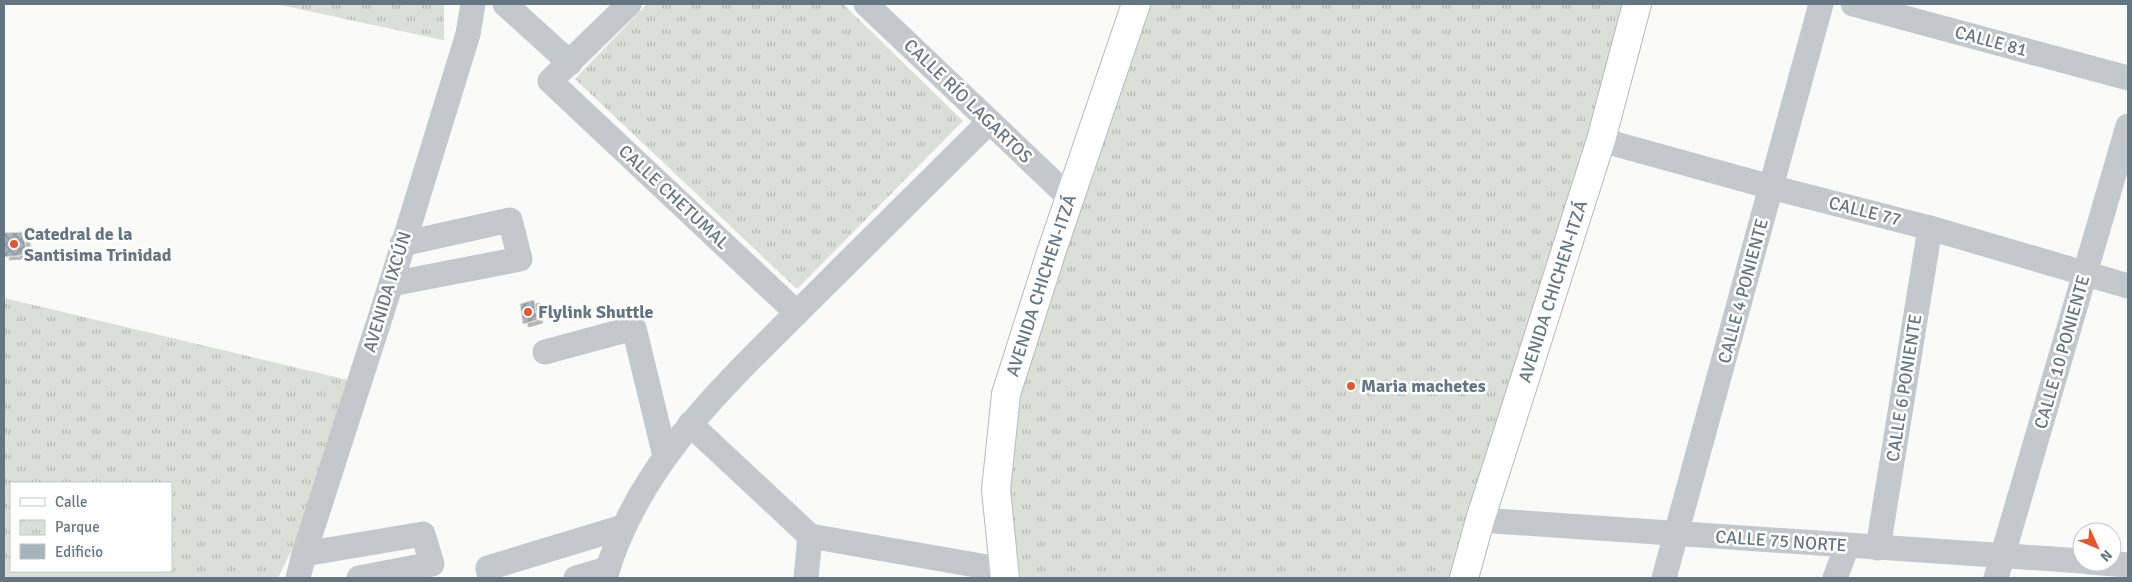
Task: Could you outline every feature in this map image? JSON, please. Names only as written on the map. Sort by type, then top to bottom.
[{"type":"main road","name":"AVENIDA CHICHEN-ITZÁ","points":[[1004,574],[996,490],[1006,394],[1136,4]]},
{"type":"main road","name":"AVENIDA CHICHEN-ITZÁ","points":[[1464,578],[1480,520],[1601,140],[1637,4]]},
{"type":"street","name":"AVENIDA IXCÚN","points":[[298,578],[468,34],[473,4]]},
{"type":"street","points":[[505,4],[570,63],[629,4]]},
{"type":"street","name":"CALLE RÍO LAGARTOS","points":[[866,4],[1070,198]]},
{"type":"street","name":"CALLE 4 PONIENTE","points":[[1664,578],[1821,4]]},
{"type":"street","name":"CALLE 81","points":[[1853,4],[2128,78]]},
{"type":"street","name":"CALLE CHETUMAL","points":[[570,63],[550,81],[797,314]]},
{"type":"street","points":[[576,578],[606,574],[623,527],[665,456],[705,406],[988,122]]},
{"type":"street","name":"CALLE 10 PONIENTE","points":[[2000,567],[2128,126]]},
{"type":"street","name":"CALLE 77","points":[[1601,140],[1930,228],[2128,286]]},
{"type":"street","points":[[391,284],[520,260],[510,220],[402,244]]},
{"type":"street","name":"CALLE 6 PONIENTE","points":[[1878,548],[1930,228]]},
{"type":"street","points":[[545,352],[634,328],[665,456]]},
{"type":"street","points":[[690,424],[810,536],[1004,574]]},
{"type":"street","name":"CALLE 75 NORTE","points":[[1480,520],[1878,548],[2000,567],[2072,562]]},
{"type":"street","points":[[490,578],[488,568],[623,527]]},
{"type":"street","points":[[304,554],[423,534],[432,564],[359,578]]},
{"type":"street","points":[[806,578],[810,536]]},
{"type":"street","points":[[1836,578],[1847,546]]},
{"type":"green space","points":[[276,4],[444,4],[444,40],[443,40]]},
{"type":"green space","points":[[647,4],[843,4],[963,121],[797,289],[575,79]]},
{"type":"green space","points":[[1148,4],[1624,4],[1589,139],[1466,518],[1449,578],[1020,578],[1011,498],[1011,458],[1016,397]]},
{"type":"green space","points":[[4,298],[348,380],[298,537],[278,578],[4,578]]},
{"type":"building","name":"Catedral de la Santisima Trinidad","points":[[23,232],[27,255],[4,257],[4,233]]},
{"type":"building","name":"Flylink Shuttle","points":[[534,300],[537,320],[523,324],[520,304]]},
{"type":"place","name":"Catedral de la Santisima Trinidad","points":[[14,244]]},
{"type":"place","name":"Flylink Shuttle","points":[[528,312]]},
{"type":"place","name":"Maria machetes","points":[[1351,386]]}]
